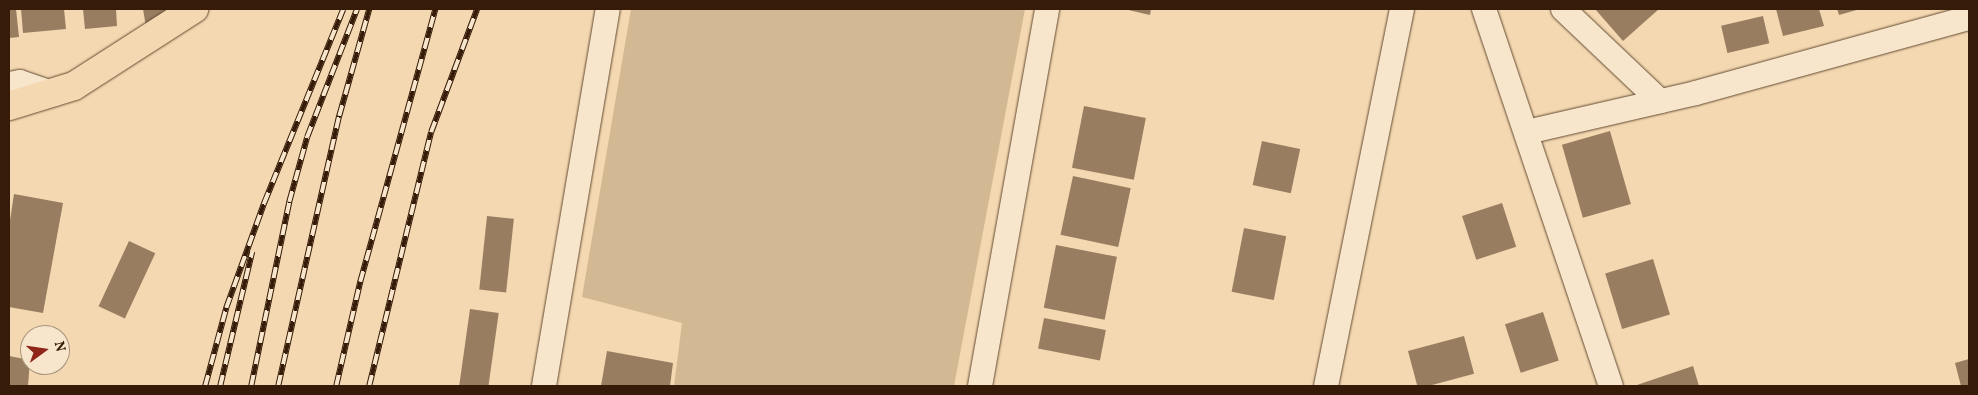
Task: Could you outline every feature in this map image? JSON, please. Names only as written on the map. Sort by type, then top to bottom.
[{"type":"main road","points":[[9,106],[55,94],[156,37],[194,9]]},
{"type":"street","points":[[544,386],[608,9]]},
{"type":"street","points":[[980,386],[1047,9]]},
{"type":"street","points":[[1326,386],[1402,9]]},
{"type":"street","points":[[1484,9],[1527,132],[1610,386]]},
{"type":"street","points":[[1563,9],[1660,101]]},
{"type":"street","points":[[1527,132],[1660,101],[1969,18]]},
{"type":"street","points":[[9,84],[20,82],[55,94]]},
{"type":"shaded area","points":[[631,9],[1025,9],[954,386],[674,386],[682,323],[582,297]]},
{"type":"building","points":[[9,9],[16,9],[19,37],[9,38]]},
{"type":"building","points":[[21,9],[64,9],[66,29],[23,33]]},
{"type":"building","points":[[83,9],[116,9],[117,26],[85,29]]},
{"type":"building","points":[[143,9],[181,9],[146,27]]},
{"type":"building","points":[[1124,9],[1151,9],[1150,15]]},
{"type":"building","points":[[1595,9],[1659,9],[1623,41]]},
{"type":"building","points":[[1776,9],[1819,9],[1824,26],[1783,36]]},
{"type":"building","points":[[1837,9],[1860,9],[1839,15]]},
{"type":"building","points":[[1763,16],[1769,43],[1727,53],[1721,26]]},
{"type":"building","points":[[1084,106],[1146,118],[1134,180],[1072,168]]},
{"type":"building","points":[[1610,131],[1631,204],[1583,218],[1562,145]]},
{"type":"building","points":[[1262,141],[1300,149],[1291,193],[1253,185]]},
{"type":"building","points":[[1073,176],[1131,188],[1118,247],[1061,235]]},
{"type":"building","points":[[14,194],[63,203],[43,313],[9,307],[9,227]]},
{"type":"building","points":[[1502,203],[1516,247],[1476,260],[1462,216]]},
{"type":"building","points":[[487,216],[514,219],[506,292],[479,290]]},
{"type":"building","points":[[1244,228],[1286,236],[1274,300],[1232,292]]},
{"type":"building","points":[[129,241],[155,253],[125,319],[99,306]]},
{"type":"building","points":[[1056,245],[1117,257],[1105,320],[1044,308]]},
{"type":"building","points":[[1653,259],[1670,314],[1622,329],[1605,274]]},
{"type":"building","points":[[470,309],[499,313],[488,386],[459,386]]},
{"type":"building","points":[[1543,312],[1559,361],[1521,373],[1505,324]]},
{"type":"building","points":[[1044,318],[1106,330],[1100,360],[1038,348]]},
{"type":"building","points":[[1464,336],[1474,374],[1428,386],[1417,386],[1408,351]]},
{"type":"building","points":[[607,351],[673,363],[670,386],[601,386]]},
{"type":"building","points":[[9,356],[20,358],[20,375],[29,375],[28,386],[9,386]]},
{"type":"building","points":[[1969,359],[1969,386],[1961,386],[1955,363]]},
{"type":"building","points":[[1693,366],[1699,386],[1634,386]]},
{"type":"railway","points":[[205,386],[226,308],[264,203],[343,9]]},
{"type":"railway","points":[[251,386],[289,202],[307,137],[357,9]]},
{"type":"railway","points":[[278,386],[339,116],[369,9]]},
{"type":"railway","points":[[336,386],[360,282],[435,9]]},
{"type":"railway","points":[[369,386],[431,132],[477,9]]},
{"type":"railway","points":[[220,386],[252,252]]}]
